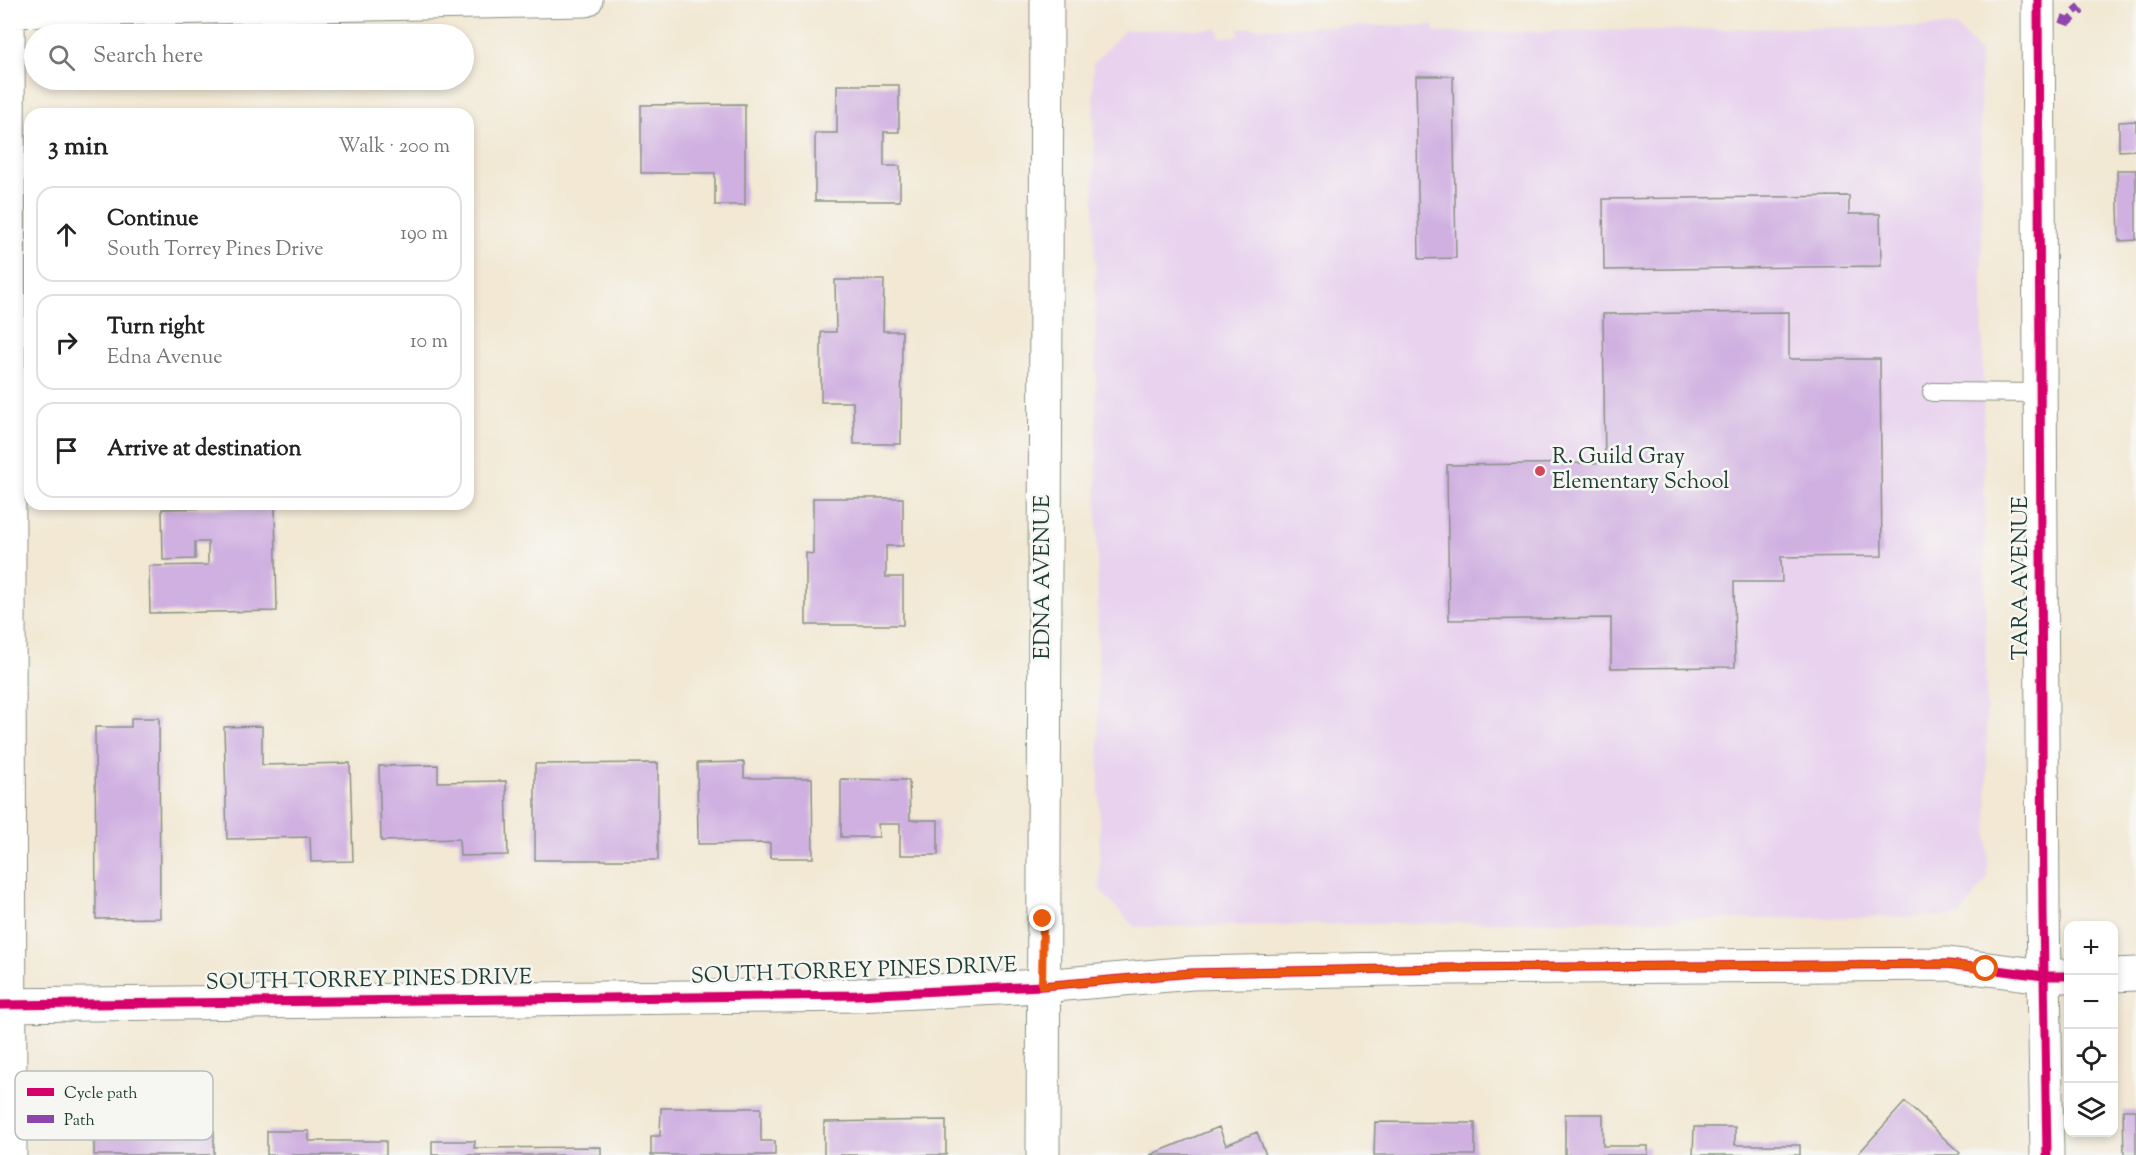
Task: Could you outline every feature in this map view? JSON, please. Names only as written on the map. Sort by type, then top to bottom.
[{"type":"street","points":[[10,1155],[5,1004],[6,7],[586,0]]},
{"type":"street","name":"EDNA AVENUE","points":[[1043,1155],[1047,0]]},
{"type":"street","name":"TARA AVENUE","points":[[2038,0],[2040,393],[2056,976],[2047,1155]]},
{"type":"street","name":"SOUTH TORREY PINES DRIVE","points":[[5,1004],[857,995],[1042,986],[1192,973],[1448,968],[1948,964],[2056,976]]},
{"type":"street","points":[[2118,975],[2136,974]]},
{"type":"lane","points":[[1932,392],[2040,393]]},
{"type":"shaded area","name":"R. Guild Gray Elementary School","points":[[1434,25],[1434,33],[1956,26],[1980,52],[1988,877],[1960,916],[1134,927],[1100,890],[1093,64],[1125,30],[1219,29],[1220,37],[1239,36],[1239,28]]},
{"type":"building","points":[[1416,76],[1453,76],[1456,258],[1419,259]]},
{"type":"building","points":[[837,85],[899,85],[899,132],[884,132],[884,166],[900,166],[900,201],[815,201],[815,133],[837,133]]},
{"type":"building","points":[[745,104],[745,205],[715,205],[715,173],[641,173],[641,105]]},
{"type":"building","points":[[2136,121],[2136,150],[2119,151],[2119,122]]},
{"type":"building","points":[[2117,170],[2136,170],[2136,240],[2119,241]]},
{"type":"building","points":[[1849,196],[1849,214],[1880,214],[1881,266],[1604,270],[1603,199]]},
{"type":"building","points":[[835,280],[884,280],[883,331],[902,331],[901,444],[854,444],[853,402],[821,402],[821,332],[836,332]]},
{"type":"building","points":[[1789,312],[1789,359],[1880,359],[1882,556],[1781,557],[1782,582],[1734,582],[1735,667],[1611,668],[1611,618],[1449,620],[1447,465],[1605,463],[1603,314]]},
{"type":"building","points":[[813,498],[903,498],[903,546],[886,546],[886,577],[903,577],[903,625],[806,625],[806,553],[813,554]]},
{"type":"building","points":[[162,510],[275,510],[277,611],[150,613],[149,566],[208,565],[208,542],[195,542],[195,559],[163,560]]},
{"type":"building","points":[[131,718],[159,718],[160,918],[96,919],[95,727],[131,727]]},
{"type":"building","points":[[262,726],[262,765],[350,763],[353,861],[311,862],[310,837],[227,839],[224,727]]},
{"type":"building","points":[[744,762],[744,778],[812,778],[813,858],[770,858],[770,843],[698,844],[697,763]]},
{"type":"building","points":[[658,763],[658,860],[535,860],[535,764]]},
{"type":"building","points":[[438,765],[438,782],[506,781],[508,855],[460,856],[459,839],[381,841],[379,766]]},
{"type":"building","points":[[841,779],[909,780],[910,820],[938,820],[938,855],[900,855],[900,824],[878,824],[879,837],[841,837]]},
{"type":"building","points":[[1905,1102],[1960,1153],[1958,1155],[1857,1155]]},
{"type":"building","points":[[661,1108],[761,1108],[761,1141],[775,1141],[775,1155],[651,1155],[651,1136],[660,1136]]},
{"type":"building","points":[[2123,1110],[2136,1110],[2136,1155],[2124,1155]]},
{"type":"building","points":[[1565,1114],[1603,1114],[1603,1146],[1648,1146],[1648,1155],[1565,1155]]},
{"type":"building","points":[[946,1120],[946,1155],[824,1155],[824,1122]]},
{"type":"building","points":[[1375,1122],[1475,1123],[1475,1155],[1374,1155]]},
{"type":"building","points":[[1219,1127],[1226,1145],[1257,1132],[1266,1155],[1150,1155]]},
{"type":"building","points":[[1694,1127],[1735,1127],[1735,1145],[1800,1145],[1800,1155],[1693,1155]]},
{"type":"building","points":[[213,1131],[214,1155],[94,1155],[94,1140],[213,1140]]},
{"type":"building","points":[[267,1131],[309,1131],[309,1141],[386,1141],[386,1155],[267,1155]]},
{"type":"building","points":[[432,1141],[475,1141],[474,1148],[601,1147],[601,1155],[432,1155]]},
{"type":"marked path","points":[[2061,19],[2069,22],[2080,12],[2075,6]]},
{"type":"cycle path","points":[[2038,0],[2043,912],[2047,1155]]},
{"type":"cycle path","points":[[0,1005],[857,995],[1042,986],[1192,973],[1448,968],[1948,964],[2044,976],[2064,976]]},
{"type":"place","name":"R. Guild Gray Elementary School","points":[[1540,471]]},
{"type":"route","points":[[1043,919],[1042,986],[1192,973],[1448,968],[1948,964],[1986,969]]}]
